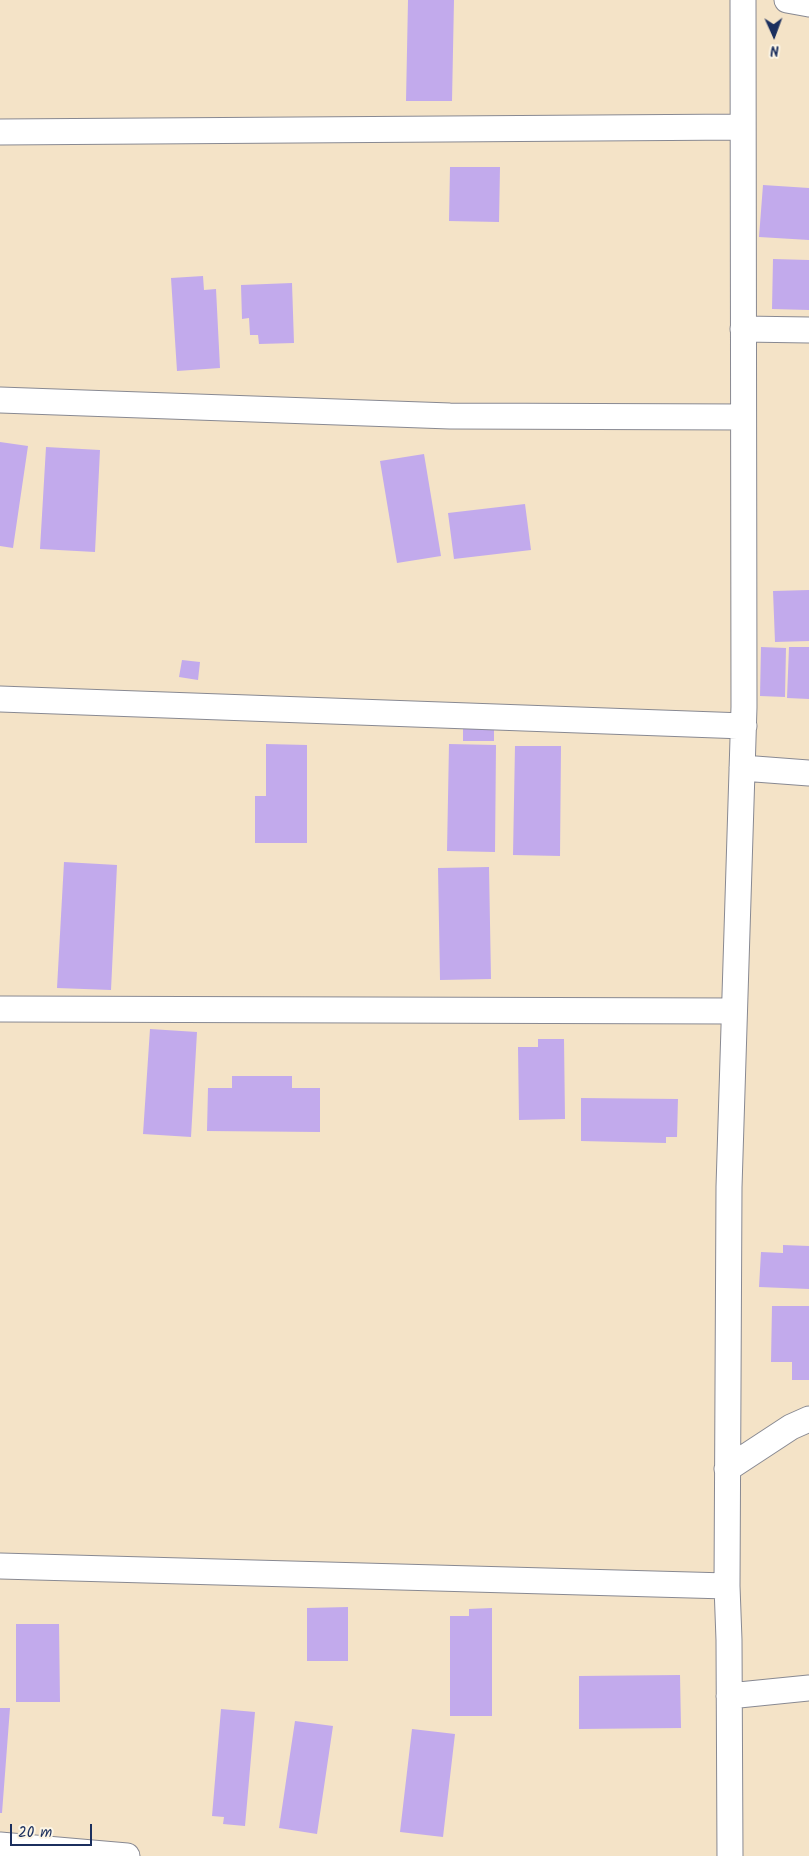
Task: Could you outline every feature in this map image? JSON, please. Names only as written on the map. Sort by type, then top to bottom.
[{"type":"street","points":[[730,1856],[729,1640],[726,1586],[729,1187],[744,726],[743,0]]},
{"type":"street","points":[[788,0],[809,4]]},
{"type":"street","points":[[0,132],[743,127]]},
{"type":"street","points":[[744,330],[809,330]]},
{"type":"street","points":[[0,400],[450,416],[743,417]]},
{"type":"street","points":[[0,699],[744,726]]},
{"type":"street","points":[[742,768],[809,773]]},
{"type":"street","points":[[0,1009],[734,1012]]},
{"type":"street","points":[[727,1469],[791,1427],[809,1420]]},
{"type":"street","points":[[0,1566],[726,1586]]},
{"type":"street","points":[[729,1696],[809,1688]]},
{"type":"street","points":[[0,1845],[127,1856]]},
{"type":"building","points":[[408,0],[454,0],[452,101],[406,101]]},
{"type":"building","points":[[450,167],[500,167],[499,222],[449,221]]},
{"type":"building","points":[[763,185],[809,188],[809,240],[759,237]]},
{"type":"building","points":[[773,259],[809,260],[809,310],[772,309]]},
{"type":"building","points":[[203,276],[204,290],[216,289],[220,368],[177,371],[171,278]]},
{"type":"building","points":[[292,283],[294,343],[259,344],[258,335],[250,335],[249,318],[242,319],[241,285]]},
{"type":"building","points":[[0,442],[28,446],[13,548],[0,546]]},
{"type":"building","points":[[46,447],[100,450],[95,552],[40,549]]},
{"type":"building","points":[[424,454],[441,556],[397,563],[380,461]]},
{"type":"building","points":[[525,504],[531,550],[454,559],[448,513]]},
{"type":"building","points":[[809,590],[809,641],[775,642],[773,591]]},
{"type":"building","points":[[761,647],[786,648],[785,697],[760,696]]},
{"type":"building","points":[[789,647],[809,647],[809,699],[787,698]]},
{"type":"building","points":[[182,660],[200,662],[198,680],[179,677]]},
{"type":"building","points":[[494,723],[494,741],[463,741],[463,724]]},
{"type":"building","points":[[266,744],[307,745],[307,843],[255,843],[255,796],[266,796]]},
{"type":"building","points":[[449,744],[496,745],[495,852],[447,851]]},
{"type":"building","points":[[515,746],[561,746],[560,856],[513,855]]},
{"type":"building","points":[[64,862],[117,865],[111,990],[57,988]]},
{"type":"building","points":[[489,867],[491,979],[440,980],[438,868]]},
{"type":"building","points":[[150,1029],[197,1032],[191,1137],[143,1134]]},
{"type":"building","points":[[538,1039],[564,1039],[565,1119],[519,1120],[518,1047],[538,1047]]},
{"type":"building","points":[[232,1076],[292,1076],[292,1088],[320,1088],[320,1132],[207,1131],[208,1088],[232,1088]]},
{"type":"building","points":[[581,1098],[678,1099],[677,1137],[666,1137],[666,1143],[581,1141]]},
{"type":"building","points":[[783,1245],[809,1246],[809,1289],[759,1287],[761,1252],[783,1253]]},
{"type":"building","points":[[772,1306],[809,1306],[809,1380],[792,1380],[792,1362],[771,1362]]},
{"type":"building","points":[[348,1607],[348,1661],[307,1661],[307,1608]]},
{"type":"building","points":[[492,1608],[492,1716],[450,1716],[450,1616],[469,1616],[469,1609]]},
{"type":"building","points":[[16,1624],[59,1624],[60,1702],[16,1702]]},
{"type":"building","points":[[680,1675],[681,1728],[579,1729],[579,1676]]},
{"type":"building","points":[[0,1708],[10,1708],[2,1813],[0,1813]]},
{"type":"building","points":[[221,1709],[255,1712],[245,1826],[223,1824],[224,1817],[212,1816]]},
{"type":"building","points":[[295,1721],[333,1726],[317,1834],[279,1828]]},
{"type":"building","points":[[412,1729],[455,1734],[443,1837],[400,1832]]}]
